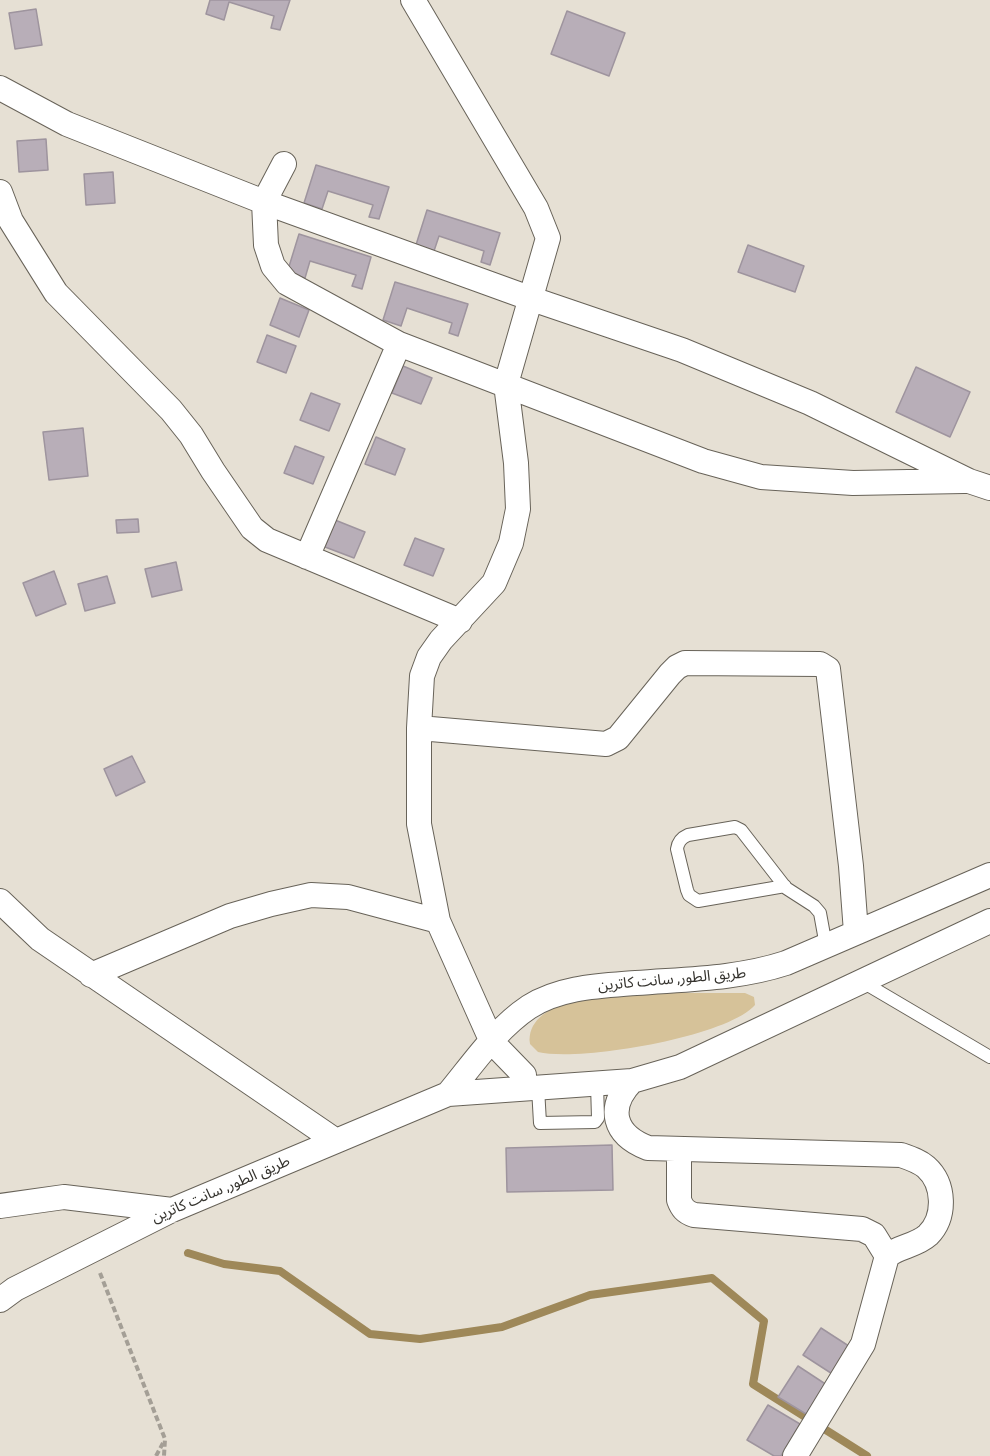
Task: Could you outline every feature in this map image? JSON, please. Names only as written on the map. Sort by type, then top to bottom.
[{"type":"street","points":[[413,0],[536,208],[548,238],[506,384],[516,463],[518,509],[511,543],[494,583],[441,640],[429,657],[422,676],[419,728],[419,824],[438,921],[492,1042],[531,1081]]},
{"type":"street","points":[[0,88],[67,124],[264,202],[532,299],[682,350],[744,375],[810,403],[980,484]]},
{"type":"street","points":[[284,164],[264,202],[266,245],[273,267],[287,283],[399,344],[703,461],[760,477],[853,483],[980,484]]},
{"type":"street","points":[[0,192],[11,220],[56,293],[171,410],[191,435],[252,528],[267,540],[460,621]]},
{"type":"street","points":[[307,556],[399,344]]},
{"type":"street","points":[[419,728],[606,744],[618,738],[670,674],[684,663],[820,664],[825,666],[828,669],[830,681],[851,866],[856,932]]},
{"type":"street","name":"طريق الطور, سانت كاترين","points":[[448,1094],[515,1018],[531,1006],[568,991],[591,987],[748,974],[786,963],[990,875]]},
{"type":"street","points":[[91,975],[230,916],[271,904],[311,896],[348,897],[438,921]]},
{"type":"street","points":[[0,901],[40,939],[336,1141]]},
{"type":"street","name":"طريق الطور, سانت كاترين","points":[[5,1289],[172,1210],[448,1094],[531,1081],[597,1084],[632,1081],[680,1066],[990,921]]},
{"type":"street","points":[[515,1018],[512,1037],[515,1057],[531,1081]]},
{"type":"street","points":[[632,1081],[622,1091],[617,1105],[618,1120],[624,1133],[634,1142],[648,1148],[901,1155],[927,1168],[936,1179],[941,1193],[941,1207],[930,1233],[918,1242],[895,1250],[887,1256],[863,1344],[795,1456]]},
{"type":"street","points":[[679,1149],[679,1200],[686,1212],[694,1215],[862,1229],[874,1235],[887,1256]]},
{"type":"street","points":[[0,1206],[64,1197],[172,1210]]},
{"type":"lane","points":[[785,886],[698,901],[687,890],[678,845],[688,835],[739,828],[790,892],[814,906],[820,913],[826,946]]},
{"type":"lane","points":[[860,981],[990,1057]]},
{"type":"lane","points":[[531,1081],[540,1123],[596,1122],[598,1118],[597,1084]]},
{"type":"path","points":[[91,1250],[165,1439],[164,1456]]},
{"type":"path","points":[[156,1456],[165,1439]]},
{"type":"shaded area","points":[[632,993],[745,993],[754,997],[755,1005],[739,1017],[685,1037],[618,1050],[558,1054],[538,1052],[530,1044],[532,1029],[540,1018],[552,1009],[585,998]]},
{"type":"building","points":[[210,0],[290,0],[280,30],[271,28],[274,16],[229,2],[224,20],[206,14]]},
{"type":"building","points":[[36,9],[42,45],[15,49],[9,13]]},
{"type":"building","points":[[567,11],[625,33],[609,76],[551,54]]},
{"type":"building","points":[[46,139],[48,170],[19,172],[17,141]]},
{"type":"building","points":[[316,165],[389,187],[379,219],[369,217],[373,205],[328,191],[322,209],[304,203]]},
{"type":"building","points":[[113,172],[115,203],[86,205],[84,174]]},
{"type":"building","points":[[427,210],[500,233],[490,265],[481,262],[484,251],[439,236],[433,254],[415,248]]},
{"type":"building","points":[[299,234],[371,257],[362,289],[352,286],[356,275],[310,261],[305,278],[287,273]]},
{"type":"building","points":[[748,245],[804,266],[795,292],[738,272]]},
{"type":"building","points":[[395,282],[468,304],[458,336],[449,333],[452,323],[407,308],[401,326],[383,320]]},
{"type":"building","points":[[280,298],[309,310],[299,337],[270,325]]},
{"type":"building","points":[[267,335],[296,346],[286,373],[257,362]]},
{"type":"building","points":[[403,366],[432,378],[421,404],[392,393]]},
{"type":"building","points":[[916,367],[970,392],[950,437],[896,412]]},
{"type":"building","points":[[311,393],[340,404],[329,431],[300,420]]},
{"type":"building","points":[[83,428],[88,476],[49,480],[43,432]]},
{"type":"building","points":[[376,437],[405,449],[395,475],[365,464]]},
{"type":"building","points":[[295,446],[324,457],[313,484],[284,473]]},
{"type":"building","points":[[138,519],[139,532],[117,533],[116,520]]},
{"type":"building","points":[[335,520],[365,532],[354,558],[325,547]]},
{"type":"building","points":[[415,538],[444,549],[433,576],[404,565]]},
{"type":"building","points":[[176,562],[182,590],[152,597],[145,569]]},
{"type":"building","points":[[54,571],[66,604],[36,616],[23,583]]},
{"type":"building","points":[[107,576],[115,603],[85,611],[78,584]]},
{"type":"building","points":[[132,756],[145,782],[116,796],[104,769]]},
{"type":"building","points":[[612,1145],[613,1190],[507,1192],[506,1148]]},
{"type":"building","points":[[821,1328],[855,1350],[837,1377],[803,1355]]},
{"type":"building","points":[[798,1366],[830,1387],[811,1417],[778,1397]]},
{"type":"building","points":[[768,1405],[800,1424],[781,1456],[774,1456],[747,1440]]},
{"type":"waterway","points":[[188,1253],[224,1264],[280,1271],[370,1334],[420,1339],[502,1327],[590,1295],[712,1278],[764,1321],[753,1384],[867,1456]]}]
